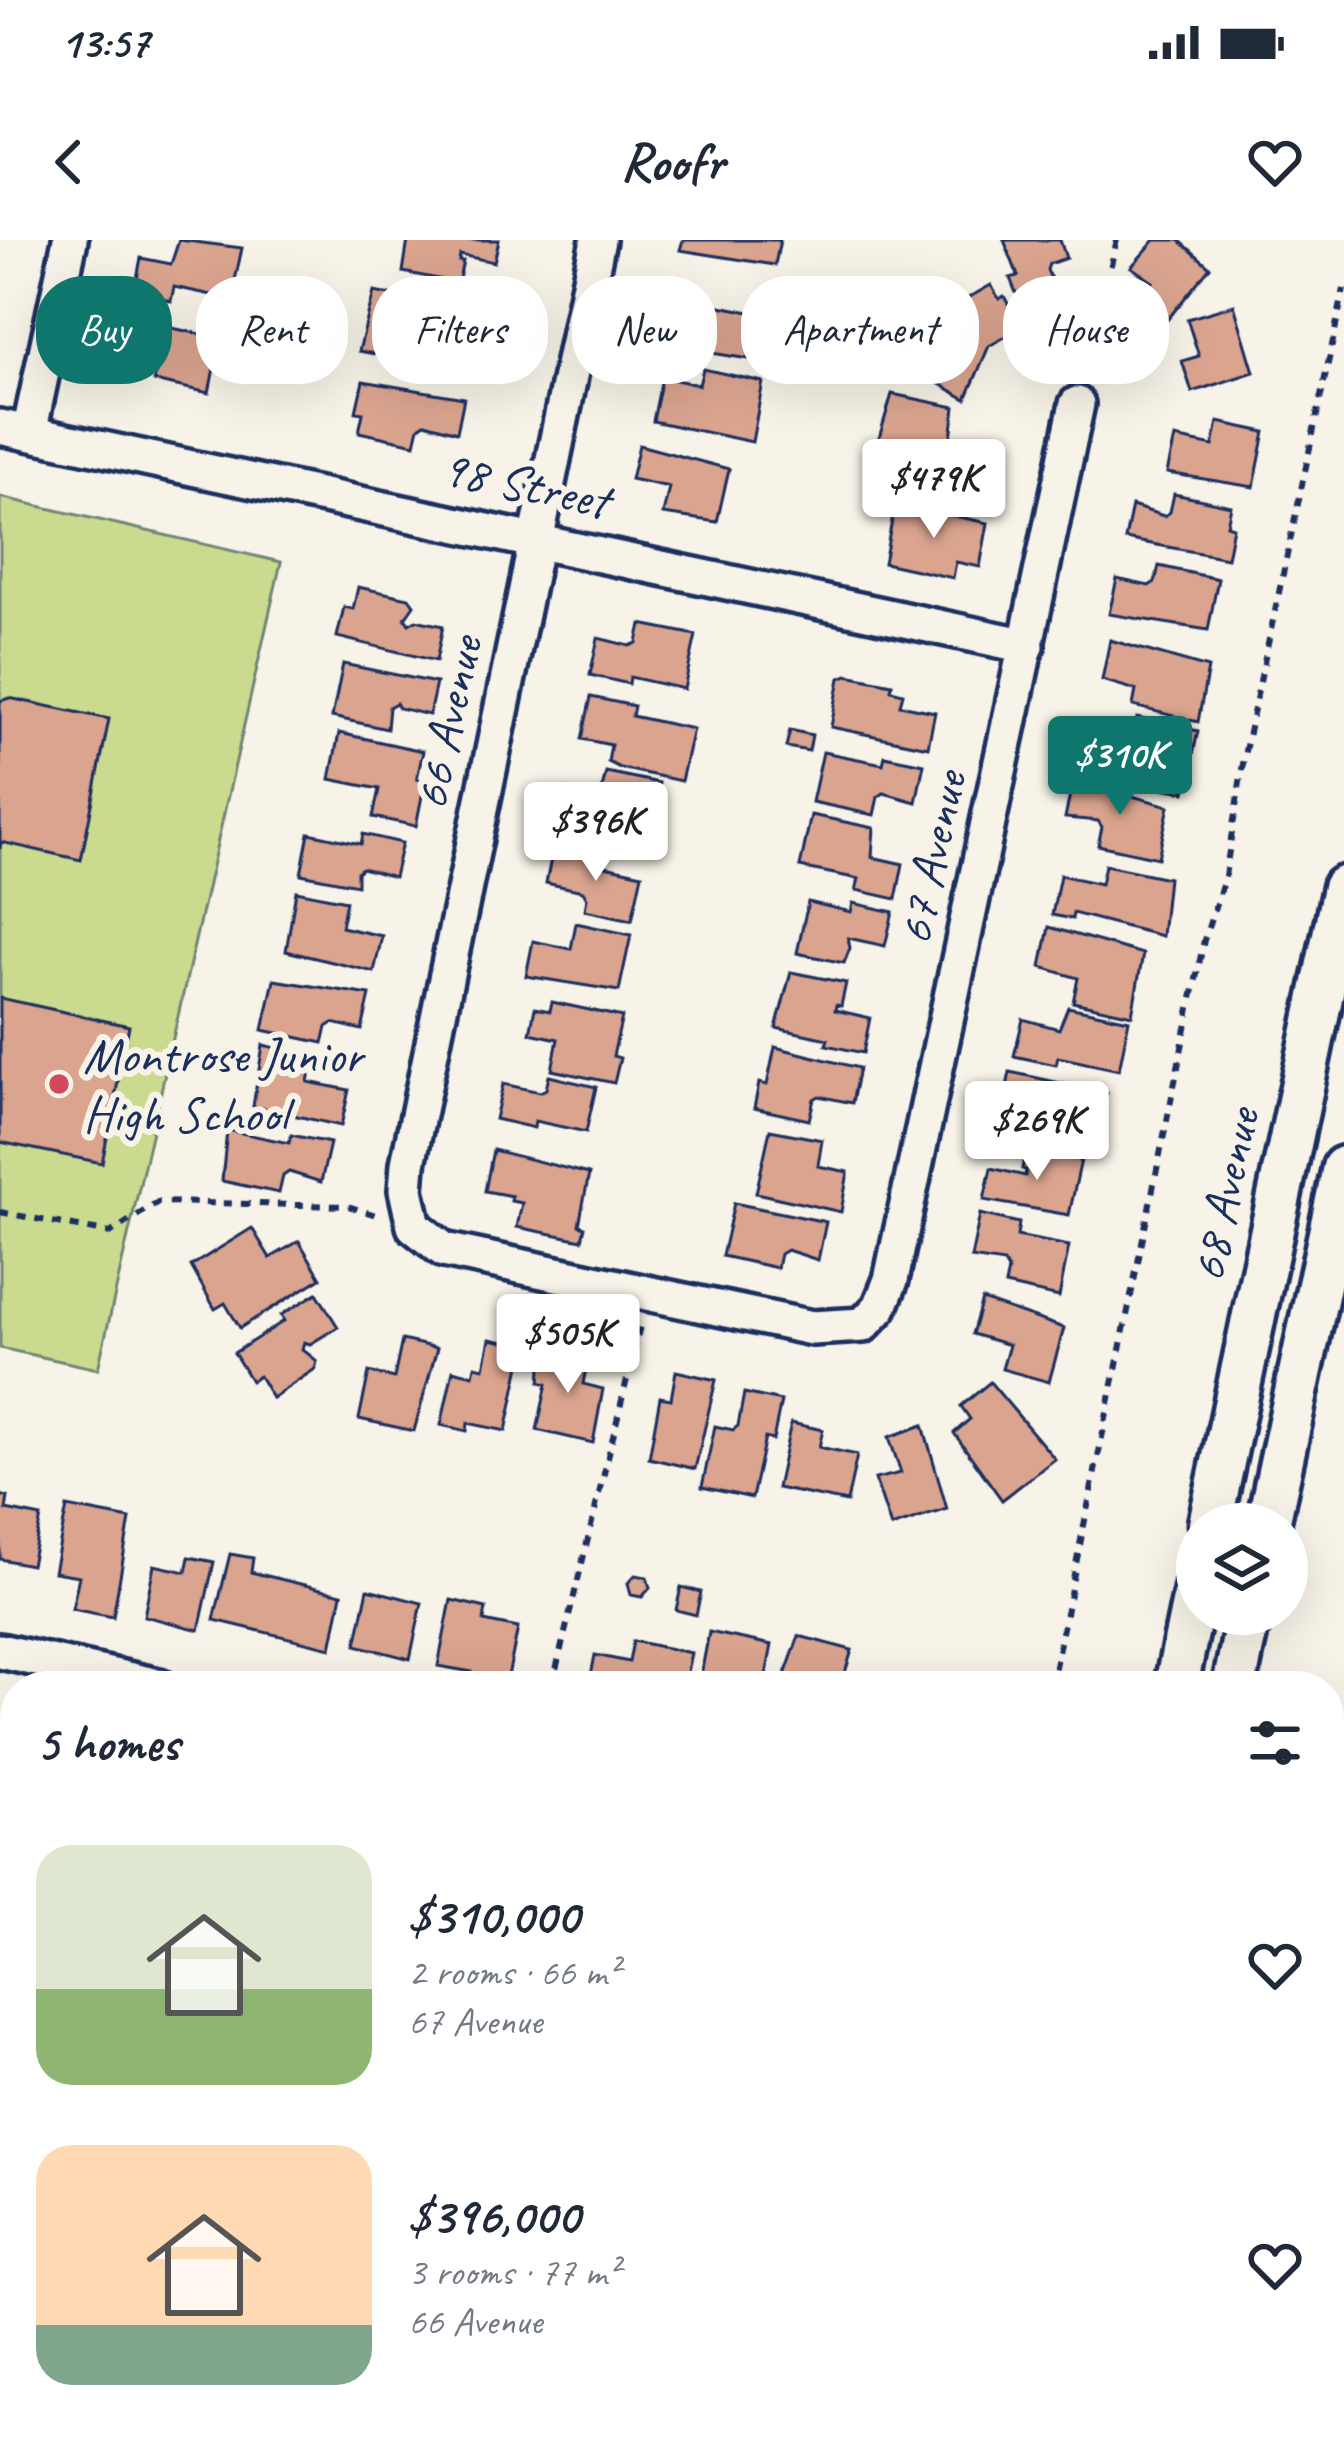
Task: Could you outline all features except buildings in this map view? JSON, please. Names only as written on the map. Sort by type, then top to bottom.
[{"type":"main road","name":"68 Avenue","points":[[1214,1503],[1344,889]]},
{"type":"main road","points":[[1272,1503],[1344,1168]]},
{"type":"main road","points":[[1179,1671],[1187,1635]]},
{"type":"main road","points":[[1237,1671],[1245,1635]]},
{"type":"street","points":[[15,430],[70,240]]},
{"type":"street","name":"66 Avenue","points":[[414,1226],[406,1190],[409,1164],[598,240]]},
{"type":"street","name":"67 Avenue","points":[[648,1294],[812,1328],[863,1325],[880,1307],[891,1280],[1077,404]]},
{"type":"street","name":"98 Street","points":[[15,430],[1027,646]]},
{"type":"street","points":[[414,1226],[444,1250],[648,1294]]},
{"type":"street","points":[[0,1651],[91,1671]]},
{"type":"path","points":[[1077,404],[1117,240]]},
{"type":"path","points":[[1054,1671],[1204,940],[1225,877],[1245,751],[1344,289]]},
{"type":"path","points":[[0,1212],[110,1233],[158,1202],[348,1206],[414,1226]]},
{"type":"path","points":[[556,1671],[648,1294]]},
{"type":"green space","points":[[0,497],[281,562],[98,1369],[0,1348]]},
{"type":"place","name":"Montrose Junior High School","points":[[59,1084]]}]
